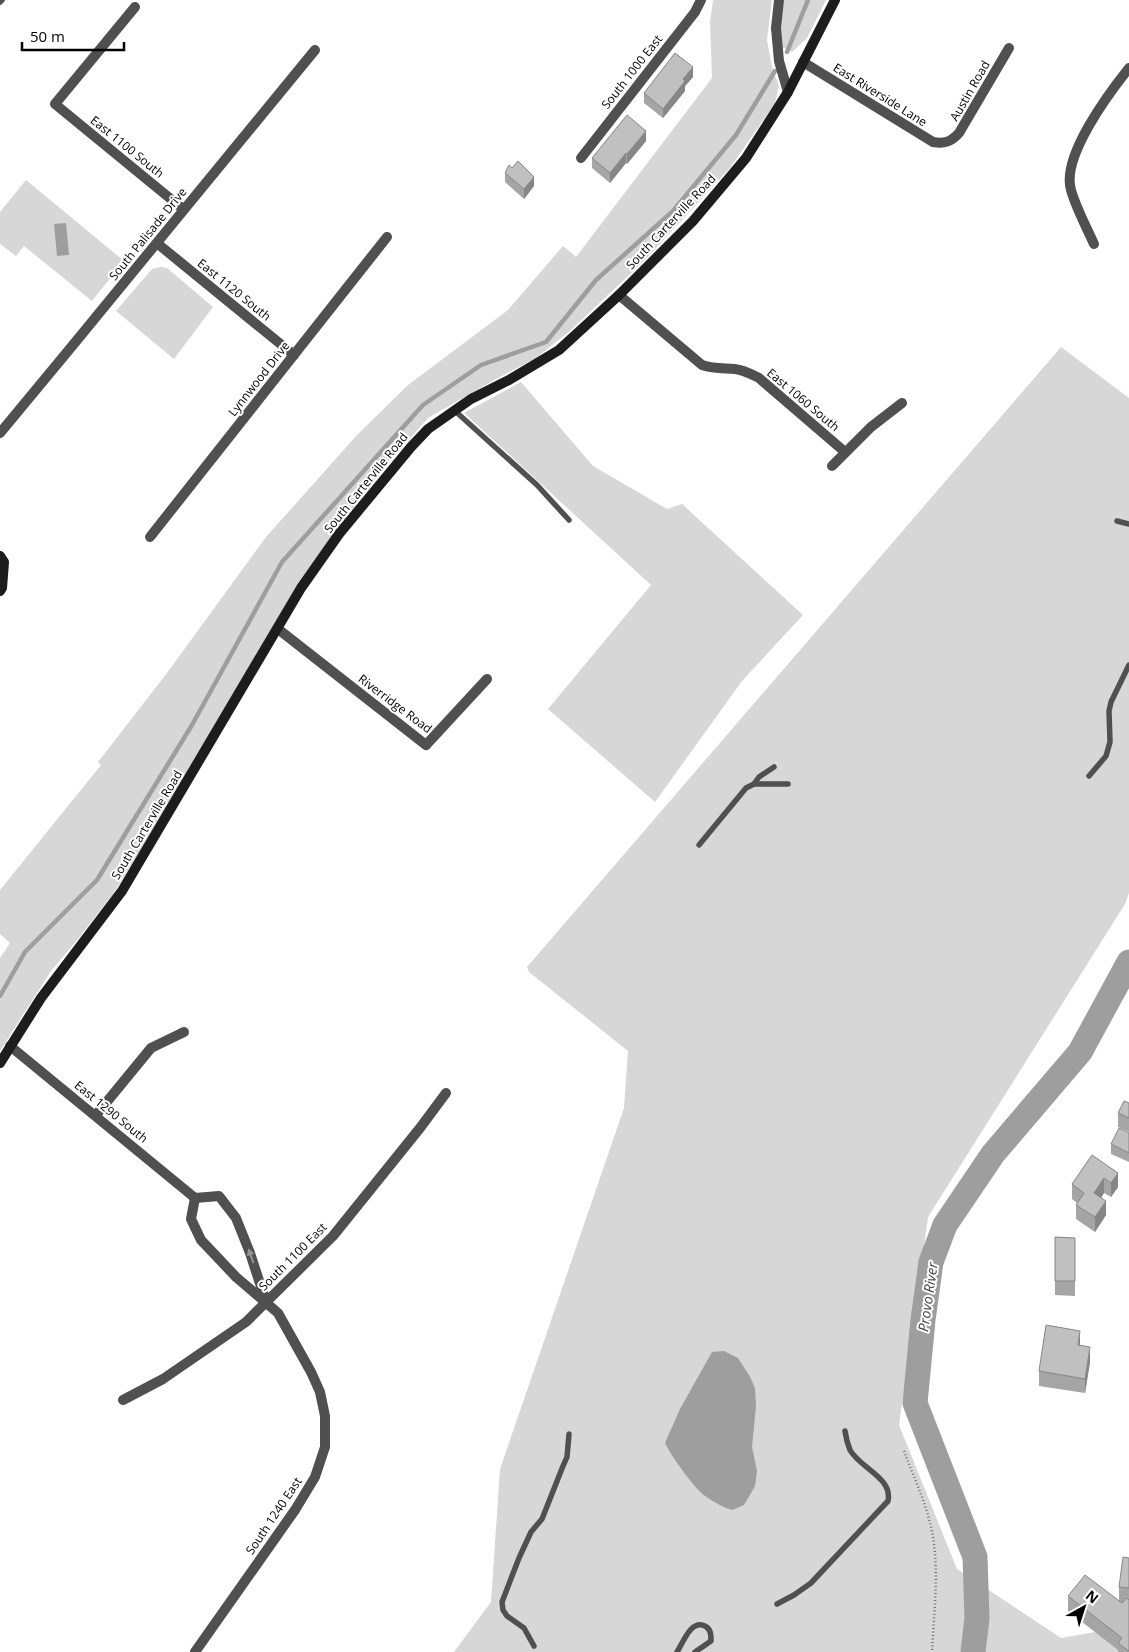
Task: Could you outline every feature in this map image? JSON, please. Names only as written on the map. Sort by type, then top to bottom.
[{"type":"street","name":"South 1000 East","points":[[581,158],[695,12],[701,0]]},
{"type":"street","points":[[779,0],[776,28],[779,61],[788,92]]},
{"type":"street","name":"South Carterville Road","points":[[0,1062],[41,998],[122,890],[301,588],[339,534],[428,429],[454,410],[559,350],[619,295],[693,221],[746,158],[788,92],[835,0]]},
{"type":"street","name":"East 1100 South","points":[[135,7],[55,104],[183,210]]},
{"type":"street","name":"Austin Road","points":[[947,142],[959,133],[1009,48]]},
{"type":"street","name":"South Palisade Drive","points":[[0,433],[158,244],[183,210],[315,50]]},
{"type":"street","name":"East Riverside Lane","points":[[803,62],[933,142],[947,142]]},
{"type":"street","points":[[1094,244],[1070,189],[1071,172],[1075,156],[1091,121],[1129,68]]},
{"type":"street","name":"Lynnwood Drive","points":[[150,537],[388,237]]},
{"type":"street","name":"East 1120 South","points":[[158,244],[294,355]]},
{"type":"street","name":"East 1060 South","points":[[619,295],[702,365],[711,368],[735,369],[759,378],[845,452]]},
{"type":"street","points":[[832,466],[871,427],[902,403]]},
{"type":"street","points":[[0,556],[4,562],[2,588],[0,591]]},
{"type":"street","name":"Riverridge Road","points":[[278,629],[426,745],[487,678]]},
{"type":"street","points":[[96,1115],[151,1048],[184,1032]]},
{"type":"street","name":"East 1290 South","points":[[10,1046],[195,1198]]},
{"type":"street","name":"South 1100 East","points":[[123,1400],[164,1379],[246,1322],[333,1236],[446,1093]]},
{"type":"street","points":[[219,1196],[236,1218],[266,1302],[236,1278],[201,1240],[191,1219],[195,1198],[219,1196]]},
{"type":"street","name":"South 1240 East","points":[[195,1652],[295,1510],[315,1477],[325,1447],[325,1416],[320,1392],[278,1313],[266,1302]]},
{"type":"lane","points":[[454,410],[537,485],[569,520]]},
{"type":"lane","points":[[1117,521],[1129,524]]},
{"type":"lane","points":[[1089,776],[1106,756],[1110,742],[1109,711],[1111,702],[1129,664]]},
{"type":"lane","points":[[754,784],[759,777],[774,767]]},
{"type":"lane","points":[[699,845],[746,788],[754,784],[788,784]]},
{"type":"lane","points":[[777,1604],[811,1583],[888,1501],[889,1491],[851,1451],[845,1431]]},
{"type":"lane","points":[[534,1646],[524,1628],[507,1616],[503,1610],[502,1602],[527,1540],[542,1519],[567,1457],[569,1434]]},
{"type":"lane","points":[[678,1652],[694,1626],[702,1625],[707,1627],[712,1633],[711,1640],[695,1652]]},
{"type":"path","points":[[904,1451],[930,1520],[934,1548],[936,1581],[932,1652]]},
{"type":"shaded area","points":[[713,0],[772,0],[767,40],[772,67],[779,86],[775,103],[730,168],[646,259],[571,330],[536,358],[428,418],[379,474],[300,580],[147,840],[113,894],[51,971],[0,1051],[0,958],[10,943],[0,934],[0,890],[101,765],[98,762],[167,673],[266,537],[357,435],[408,385],[508,310],[563,246],[576,257],[712,78],[710,22]]},
{"type":"shaded area","points":[[784,0],[826,0],[807,38],[792,52],[782,47],[780,23]]},
{"type":"shaded area","points":[[26,180],[124,261],[92,301],[24,246],[16,256],[0,244],[0,212]]},
{"type":"shaded area","points":[[66,223],[69,255],[57,256],[54,224]]},
{"type":"shaded area","points":[[167,268],[213,307],[174,359],[116,311],[152,269]]},
{"type":"shaded area","points":[[1061,347],[1129,398],[1129,893],[1125,904],[928,1217],[899,1425],[957,1569],[1061,1638],[1129,1626],[1129,1652],[454,1652],[491,1602],[500,1469],[624,1108],[628,1051],[529,972],[527,967]]},
{"type":"shaded area","points":[[521,382],[593,466],[667,509],[682,504],[803,615],[742,681],[655,802],[548,709],[651,585],[464,413]]},
{"type":"shaded area","points":[[724,1351],[738,1358],[749,1375],[755,1388],[756,1406],[752,1447],[757,1471],[755,1486],[744,1505],[732,1510],[700,1492],[672,1456],[665,1443],[680,1409],[712,1352]]},
{"type":"building","points":[[675,53],[693,67],[683,79],[685,81],[663,109],[644,93]]},
{"type":"building","points":[[627,115],[646,131],[610,173],[592,158]]},
{"type":"building","points":[[518,161],[534,177],[524,189],[505,173],[509,165],[512,168]]},
{"type":"building","points":[[1124,1101],[1129,1103],[1129,1118],[1118,1113]]},
{"type":"building","points":[[1119,1128],[1129,1133],[1129,1153],[1111,1144]]},
{"type":"building","points":[[1092,1155],[1118,1173],[1111,1183],[1104,1178],[1094,1193],[1106,1201],[1095,1217],[1076,1205],[1084,1193],[1072,1184]]},
{"type":"building","points":[[1055,1237],[1075,1238],[1075,1281],[1055,1281]]},
{"type":"building","points":[[1046,1325],[1080,1331],[1078,1345],[1090,1347],[1085,1379],[1039,1371]]},
{"type":"building","points":[[1123,1557],[1129,1558],[1129,1588],[1119,1587]]},
{"type":"building","points":[[1085,1575],[1122,1603],[1127,1598],[1129,1600],[1129,1651],[1118,1643],[1122,1638],[1068,1596]]},
{"type":"waterway","points":[[787,52],[808,0]]},
{"type":"waterway","points":[[0,996],[25,952],[97,880],[192,725],[282,562],[423,405],[481,365],[546,342],[596,280],[673,211],[736,135],[775,71]]},
{"type":"waterway","name":"Provo River","points":[[973,1652],[977,1618],[975,1557],[915,1403],[931,1262],[945,1225],[993,1154],[1080,1052],[1129,962]]}]
